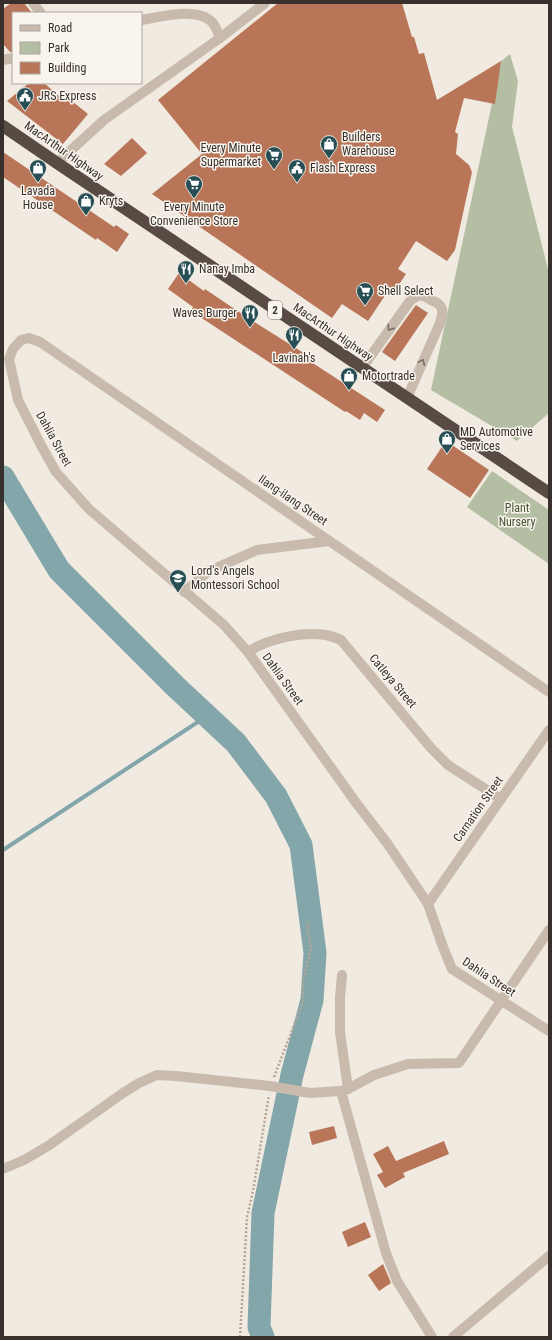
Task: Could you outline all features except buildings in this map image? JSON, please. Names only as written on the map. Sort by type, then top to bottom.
[{"type":"highway","name":"MacArthur Highway","points":[[3,126],[549,493]]},
{"type":"street","points":[[33,3],[40,12]]},
{"type":"street","points":[[56,163],[104,120],[220,38],[265,3]]},
{"type":"street","points":[[142,20],[188,13],[202,16],[214,24],[220,38]]},
{"type":"street","points":[[362,368],[410,301],[415,297],[423,295],[439,304],[442,308],[440,323],[406,398]]},
{"type":"street","name":"Ilang-ilang Street","points":[[21,340],[29,338],[40,342],[549,692]]},
{"type":"street","name":"Dahlia Street","points":[[21,340],[13,348],[8,359],[13,382],[18,400],[56,472],[89,509],[224,625],[248,652],[357,804],[387,843],[428,904],[452,969],[549,1031]]},
{"type":"street","points":[[184,592],[209,571],[257,550],[329,540]]},
{"type":"street","name":"Catleya Street","points":[[248,652],[257,646],[289,636],[312,634],[326,635],[341,640],[431,748],[448,765],[501,799]]},
{"type":"street","name":"Carnation Street","points":[[428,904],[549,730]]},
{"type":"street","points":[[3,1169],[24,1160],[123,1093],[139,1083],[157,1075],[272,1086],[310,1093],[344,1090],[374,1075],[408,1064],[459,1063],[549,930]]},
{"type":"street","points":[[342,975],[340,997],[340,1032],[344,1090],[386,1253],[397,1281],[432,1337]]},
{"type":"street","points":[[453,1337],[549,1256]]},
{"type":"path","points":[[240,1337],[247,1217],[272,1086],[303,1002],[303,981],[311,949],[307,922]]},
{"type":"green space","points":[[510,54],[518,81],[512,127],[549,273],[549,413],[517,441],[431,390],[501,61]]},
{"type":"green space","name":"Plant Nursery","points":[[492,471],[549,510],[549,564],[467,507]]},
{"type":"waterway","points":[[3,477],[59,570],[175,686],[236,743],[276,796],[301,845],[315,953],[312,1000],[292,1075],[263,1213],[259,1327],[263,1337]]},
{"type":"waterway","points":[[3,850],[207,716]]},
{"type":"place","name":"JRS Express","points":[[25,111]]},
{"type":"place","name":"Builders Warehouse","points":[[329,159]]},
{"type":"place","name":"Every Minute Supermarket","points":[[274,170]]},
{"type":"place","name":"Lavada House","points":[[38,183]]},
{"type":"place","name":"Flash Express","points":[[297,183]]},
{"type":"place","name":"Every Minute Convenience Store","points":[[194,199]]},
{"type":"place","name":"Kryts","points":[[86,216]]},
{"type":"place","name":"Nanay Imba","points":[[186,284]]},
{"type":"place","name":"Shell Select","points":[[365,306]]},
{"type":"place","name":"Waves Burger","points":[[250,328]]},
{"type":"place","name":"Lavinah's","points":[[294,350]]},
{"type":"place","name":"Motortrade","points":[[349,391]]},
{"type":"place","name":"MD Automotive Services","points":[[447,454]]},
{"type":"place","name":"Lord's Angels Montessori School","points":[[178,593]]}]
